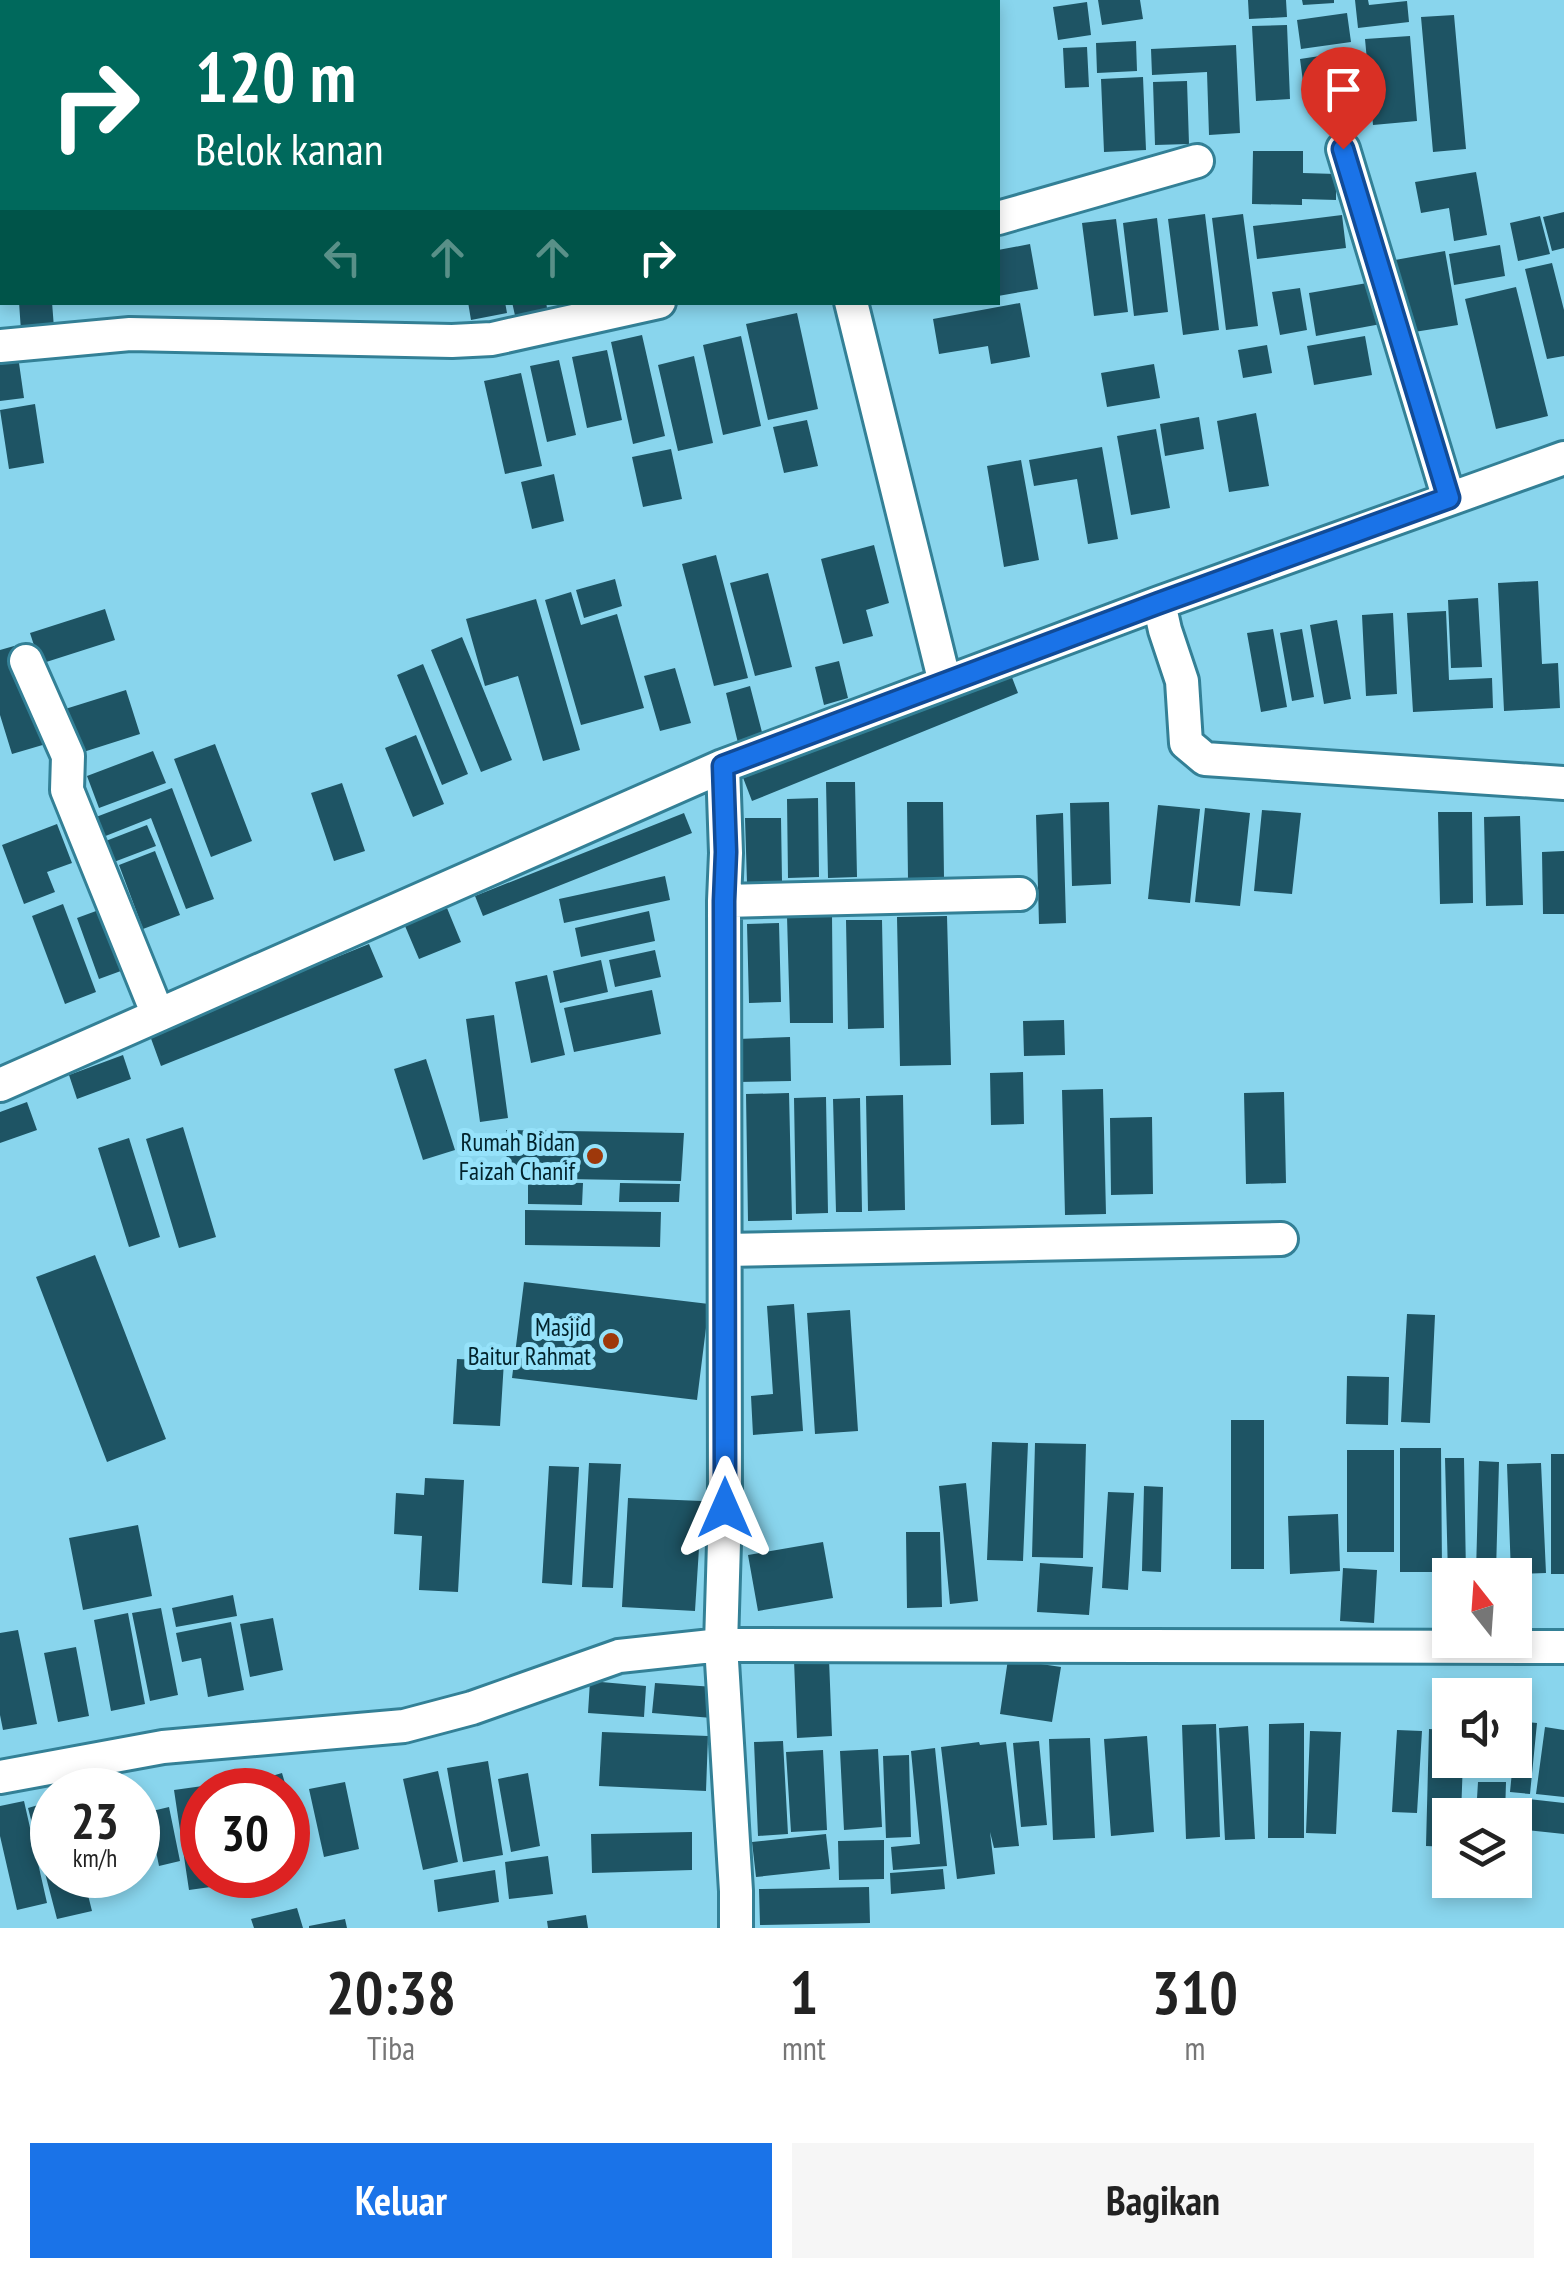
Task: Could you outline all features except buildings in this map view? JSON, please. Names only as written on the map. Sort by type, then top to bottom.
[{"type":"street","points":[[1343,149],[1449,498]]},
{"type":"street","points":[[1000,217],[1196,161]]},
{"type":"street","points":[[0,346],[130,334],[492,339],[645,305]]},
{"type":"street","points":[[851,305],[945,683]]},
{"type":"street","points":[[0,1085],[945,683],[1162,616],[1449,498],[1564,458]]},
{"type":"street","points":[[1162,616],[1182,681],[1186,743],[1205,760],[1564,783]]},
{"type":"street","points":[[26,661],[68,756],[67,790],[158,1015]]},
{"type":"street","points":[[723,780],[725,1508],[721,1645],[736,1928]]},
{"type":"street","points":[[724,901],[1020,894]]},
{"type":"street","points":[[725,1250],[1281,1239]]},
{"type":"street","points":[[0,1777],[163,1747],[404,1726],[472,1708],[619,1656],[721,1645],[1564,1647]]},
{"type":"place","name":"Rumah Bidan Faizah Chanif","points":[[595,1156]]},
{"type":"place","name":"Masjid Baitur Rahmat","points":[[611,1341]]},
{"type":"route","points":[[725,1508],[723,766],[1449,498],[1343,149]]}]
